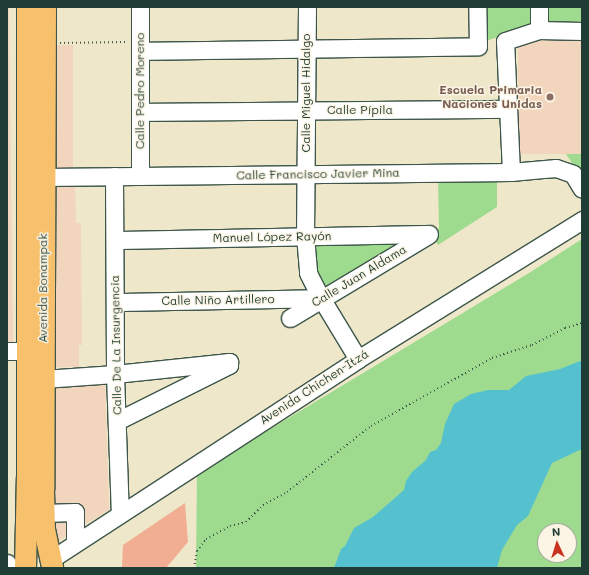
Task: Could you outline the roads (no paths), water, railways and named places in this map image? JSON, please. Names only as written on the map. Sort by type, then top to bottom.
[{"type":"main road","name":"Avenida Bonampak","points":[[25,568],[27,476],[16,351],[27,7]]},
{"type":"main road","name":"Avenida Bonampak","points":[[45,7],[43,513],[51,564]]},
{"type":"street","name":"Calle Pedro Moreno","points":[[140,7],[140,176]]},
{"type":"street","name":"Calle Miguel Hidalgo","points":[[307,7],[305,236],[308,273],[321,298],[358,359]]},
{"type":"street","points":[[140,46],[306,48],[478,46],[477,7]]},
{"type":"street","points":[[539,7],[539,30]]},
{"type":"street","points":[[511,172],[505,41],[539,30],[582,31]]},
{"type":"street","name":"Calle Pípila","points":[[140,112],[508,109]]},
{"type":"street","name":"Calle Francisco Javier Mina","points":[[44,177],[305,173],[511,172],[556,168],[573,174],[582,189]]},
{"type":"street","name":"Calle De La Insurgencia","points":[[114,176],[116,302],[115,374],[120,514]]},
{"type":"street","name":"Avenida Chichen-Itzá","points":[[51,564],[75,543],[358,359],[582,220]]},
{"type":"street","name":"Manuel López Rayón","points":[[115,240],[429,234]]},
{"type":"street","name":"Calle Juan Aldama","points":[[290,318],[429,234]]},
{"type":"street","name":"Calle Niño Artillero","points":[[116,302],[321,298]]},
{"type":"street","points":[[43,379],[115,374],[228,362],[229,365],[117,421]]},
{"type":"street","points":[[43,513],[76,512],[75,543]]},
{"type":"street","points":[[7,563],[10,568]]},
{"type":"water","points":[[580,361],[582,364],[582,449],[552,463],[528,516],[517,525],[502,550],[497,568],[334,568],[341,549],[345,546],[354,528],[373,517],[404,490],[406,481],[412,472],[426,460],[430,452],[436,450],[441,443],[445,424],[454,404],[471,394],[488,390],[509,390],[526,376],[560,369]]},
{"type":"place","name":"Escuela Primaria Naciones Unidas","points":[[550,97]]}]
